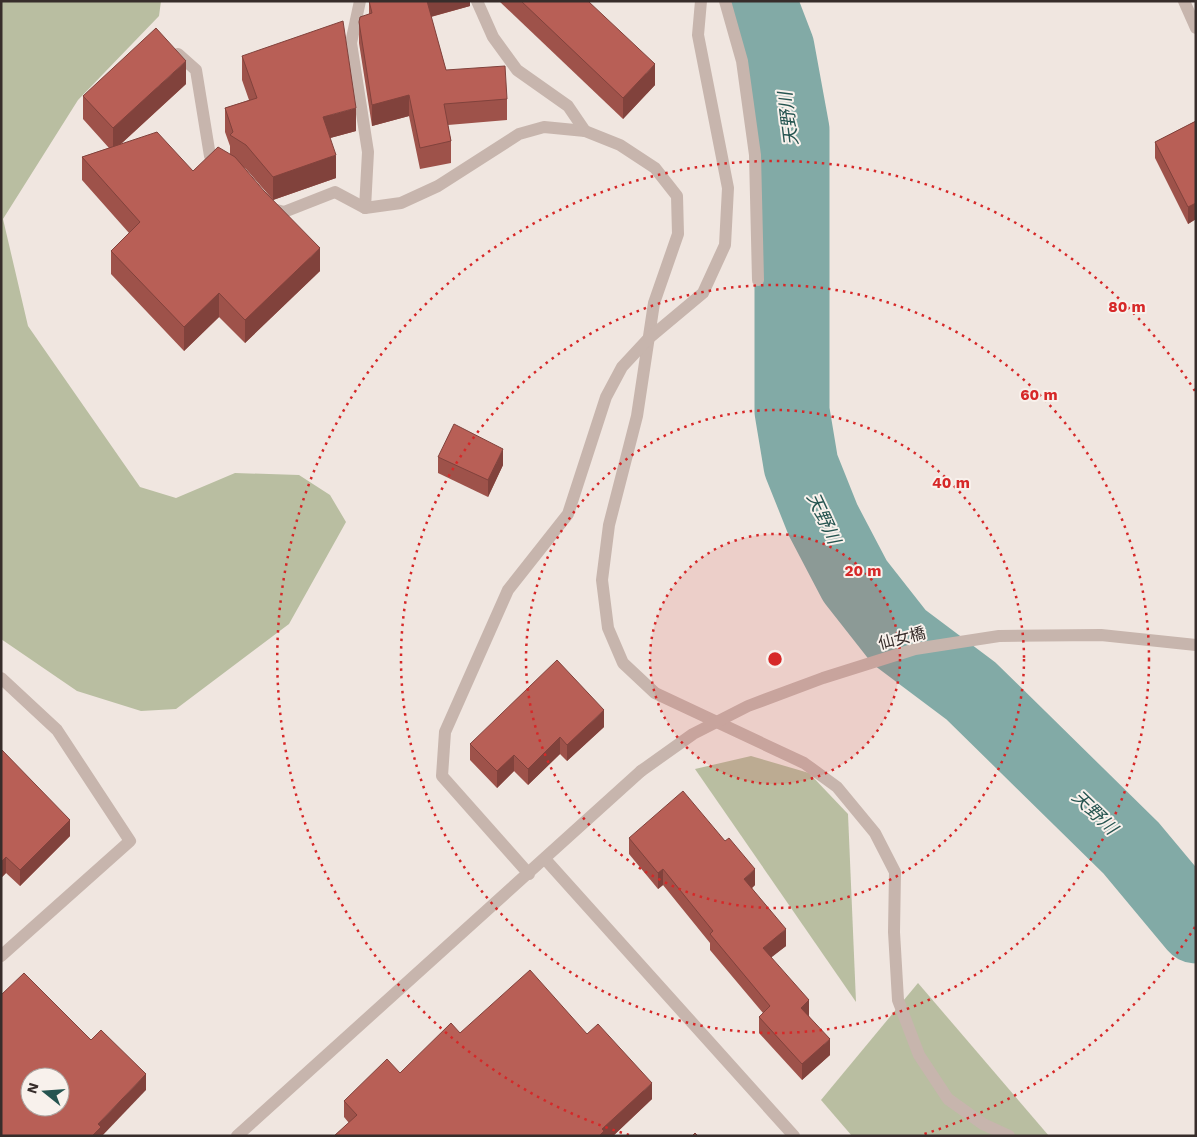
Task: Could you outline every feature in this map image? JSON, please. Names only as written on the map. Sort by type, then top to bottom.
[{"type":"street","points":[[360,1],[351,43],[368,152],[364,208]]},
{"type":"street","points":[[477,1],[493,37],[517,70],[568,106],[585,130]]},
{"type":"street","points":[[529,874],[442,776],[446,732],[508,590],[568,514],[606,397],[622,368],[648,338],[704,293],[725,245],[728,188],[698,35],[701,1]]},
{"type":"street","points":[[725,1],[742,61],[755,154],[758,280]]},
{"type":"street","points":[[1184,1],[1196,28]]},
{"type":"street","points":[[178,54],[196,70],[210,156],[232,170]]},
{"type":"street","points":[[258,195],[270,209],[284,212],[336,192],[364,208],[401,203],[438,186],[519,134],[544,127],[585,130],[620,145],[656,168],[677,196],[678,234],[654,303],[637,416],[609,524],[602,580],[608,628],[623,662],[655,693],[804,763],[837,787],[875,833],[895,872],[894,932],[898,1000],[919,1055],[948,1099],[983,1124],[1009,1136]]},
{"type":"street","name":"仙女橋","points":[[237,1136],[641,771],[693,734],[748,706],[823,678],[916,649],[999,636],[1101,635],[1196,645]]},
{"type":"street","points":[[1,678],[57,730],[130,841],[1,956]]},
{"type":"street","points":[[545,859],[794,1136]]},
{"type":"green space","points":[[1,1],[161,1],[159,16],[78,100],[3,219],[28,326],[140,487],[176,498],[235,473],[299,475],[330,495],[346,522],[289,624],[176,709],[141,711],[77,691],[1,639]]},
{"type":"green space","points":[[751,756],[809,773],[848,814],[856,1002],[695,769]]},
{"type":"green space","points":[[918,983],[1049,1136],[852,1136],[821,1100]]},
{"type":"building","points":[[369,1],[427,1],[446,70],[505,66],[507,99],[444,104],[451,141],[420,148],[409,95],[372,105],[359,22],[360,17],[372,13]]},
{"type":"building","points":[[521,1],[588,1],[655,64],[623,98]]},
{"type":"building","points":[[343,21],[356,108],[323,117],[336,155],[273,177],[246,145],[230,135],[233,132],[225,108],[257,98],[242,56]]},
{"type":"building","points":[[156,28],[186,61],[113,128],[83,96]]},
{"type":"building","points":[[1196,121],[1196,203],[1188,207],[1155,142]]},
{"type":"building","points":[[157,132],[193,171],[218,147],[235,157],[264,191],[320,248],[245,320],[219,293],[184,327],[111,251],[140,222],[82,157]]},
{"type":"building","points":[[454,424],[503,449],[488,480],[438,457]]},
{"type":"building","points":[[557,660],[604,710],[567,745],[560,737],[528,769],[514,755],[497,771],[470,744]]},
{"type":"building","points":[[1,749],[70,820],[20,870],[6,857],[1,862]]},
{"type":"building","points":[[683,791],[725,841],[729,838],[755,869],[744,879],[786,929],[763,948],[809,1000],[801,1008],[830,1039],[802,1064],[759,1017],[770,1006],[710,934],[713,931],[663,869],[658,873],[629,838]]},
{"type":"building","points":[[530,970],[587,1034],[598,1024],[652,1083],[602,1129],[604,1131],[599,1136],[334,1136],[357,1115],[344,1101],[387,1059],[400,1073],[451,1023],[460,1033]]},
{"type":"building","points":[[24,973],[91,1040],[101,1030],[146,1074],[98,1124],[101,1127],[92,1136],[1,1136],[1,995]]},
{"type":"waterway","name":"天野川","points":[[759,1],[777,48],[792,130],[792,411],[801,465],[823,520],[855,581],[899,637],[971,691],[1131,848],[1196,926]]}]
